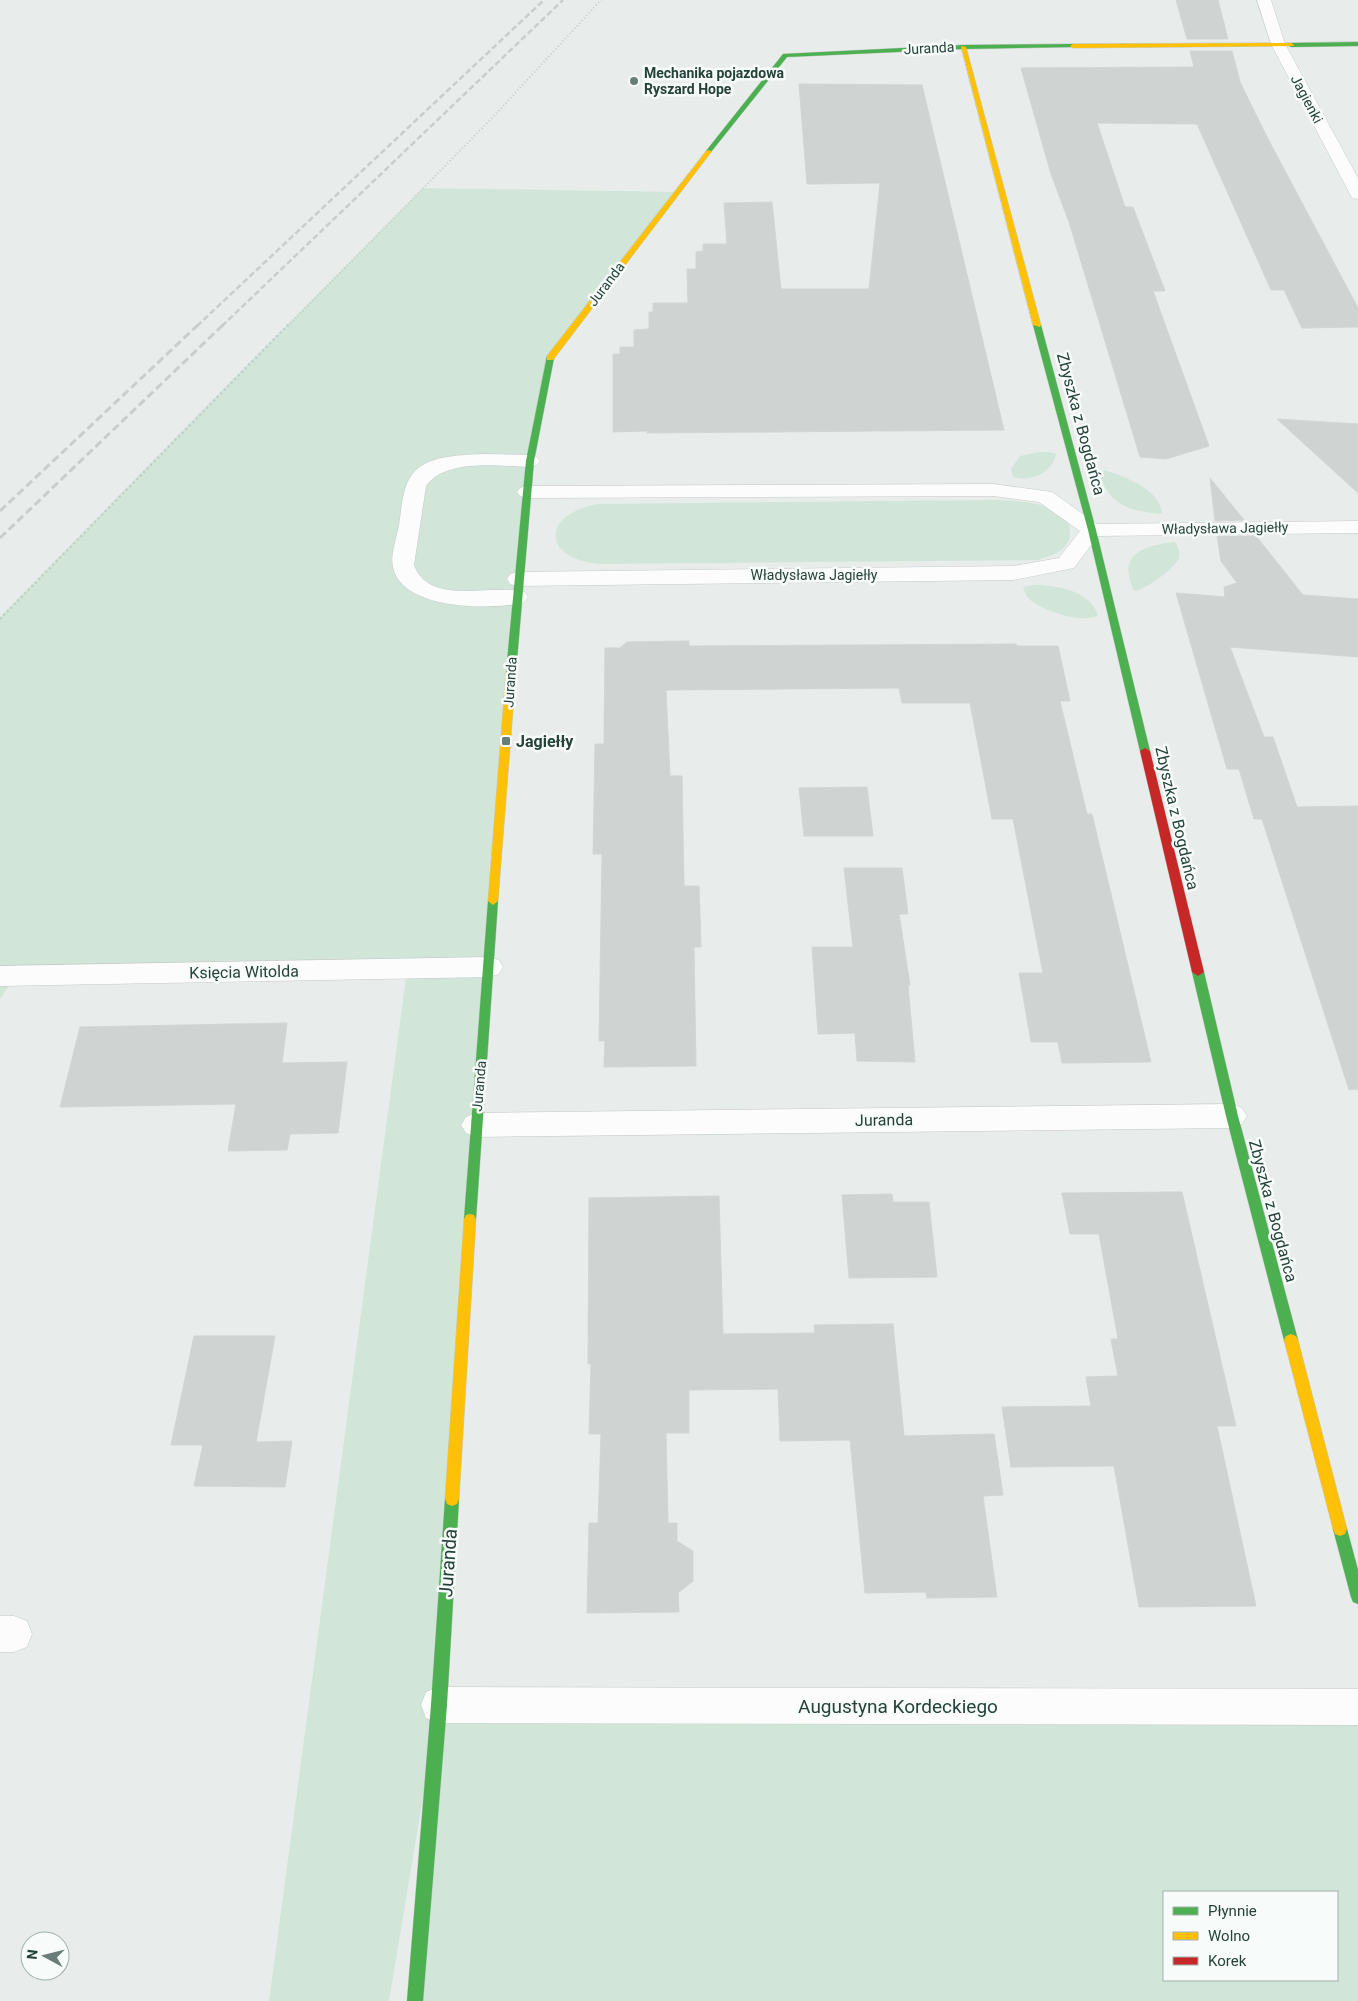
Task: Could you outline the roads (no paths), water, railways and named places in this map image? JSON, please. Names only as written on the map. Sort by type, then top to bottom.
[{"type":"street","name":"Jagienki","points":[[1264,0],[1278,44],[1358,194]]},
{"type":"street","name":"Juranda","points":[[415,2001],[439,1704],[476,1125],[518,588],[530,461],[550,359],[676,192],[785,55],[963,47],[1358,44]]},
{"type":"street","name":"Zbyszka z Bogdańca","points":[[963,47],[1092,530],[1232,1116],[1358,1597]]},
{"type":"street","name":"Władysława Jagiełły","points":[[530,461],[455,462],[437,467],[422,476],[416,486],[404,565],[406,578],[417,588],[425,592],[445,596],[518,588],[1013,573],[1066,563],[1092,530],[1358,527]]},
{"type":"street","points":[[527,492],[993,490],[1045,496],[1092,530]]},
{"type":"street","name":"Księcia Witolda","points":[[0,976],[489,967]]},
{"type":"street","name":"Juranda","points":[[476,1125],[1232,1116]]},
{"type":"street","name":"Augustyna Kordeckiego","points":[[439,1704],[1358,1707]]},
{"type":"railway","points":[[197,326],[544,0]]},
{"type":"railway","points":[[222,326],[563,0]]},
{"type":"railway","points":[[0,511],[199,324]]},
{"type":"railway","points":[[0,538],[224,324]]},
{"type":"place","name":"Mechanika pojazdowa Ryszard Hope","points":[[634,81]]},
{"type":"place","name":"Jagiełły","points":[[506,741]]}]
